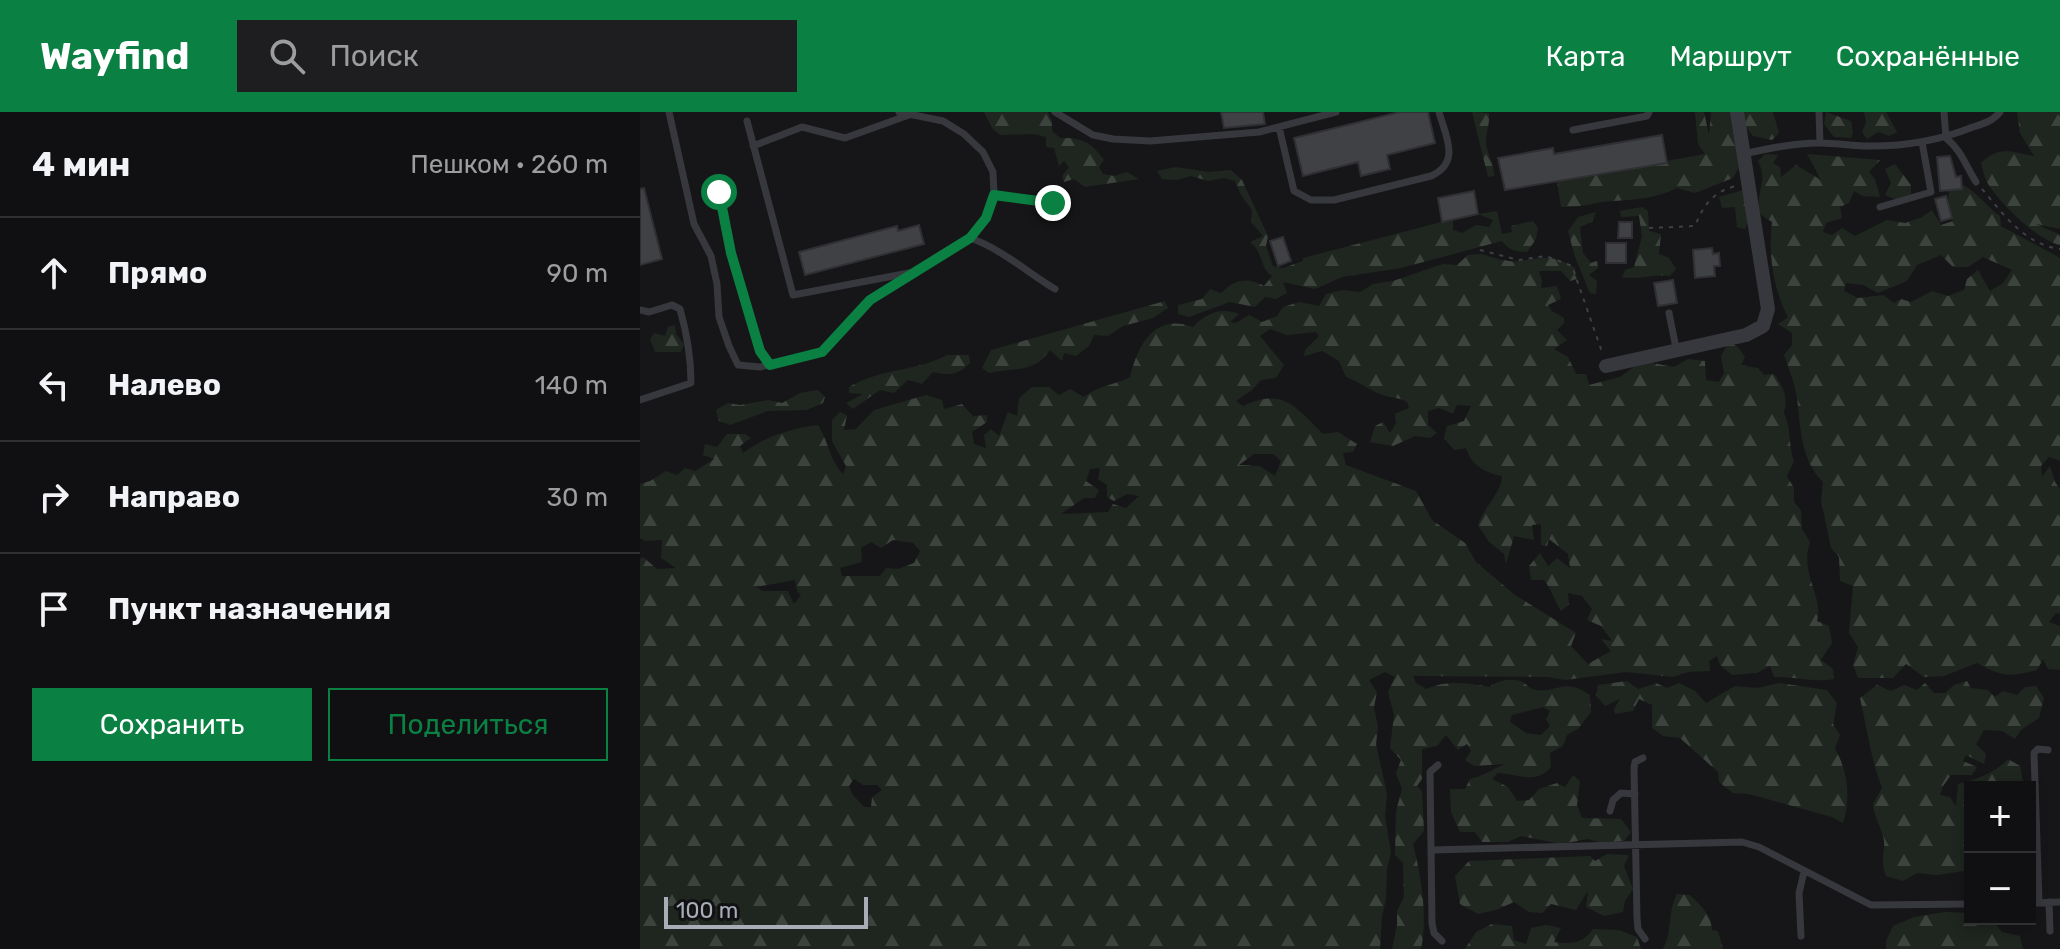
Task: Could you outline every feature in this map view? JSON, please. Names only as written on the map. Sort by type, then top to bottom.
[{"type":"street","points":[[1606,366],[1676,348],[1746,335],[1763,326],[1768,309],[1737,112]]},
{"type":"lane","points":[[669,112],[694,224],[711,256],[719,317],[738,365],[770,365],[822,352],[870,300],[970,238],[986,218],[994,195],[993,172],[983,152],[964,134],[943,121],[927,115],[899,112]]},
{"type":"lane","points":[[1055,112],[1093,135],[1150,141],[1259,132],[1336,112]]},
{"type":"lane","points":[[1279,127],[1294,191],[1311,200],[1334,200],[1441,171],[1447,165],[1450,154],[1439,112]]},
{"type":"lane","points":[[1573,130],[1647,116],[1649,112]]},
{"type":"lane","points":[[1819,112],[1820,143]]},
{"type":"lane","points":[[1944,112],[1946,138],[1959,149],[1964,164],[1976,182]]},
{"type":"lane","points":[[1744,154],[1782,145],[1820,143],[1866,146],[1922,142],[1946,138],[1984,123],[2000,112]]},
{"type":"lane","points":[[753,146],[802,127],[845,138],[909,115]]},
{"type":"lane","points":[[747,121],[793,295],[840,284],[881,280],[917,270]]},
{"type":"lane","points":[[1880,207],[1931,192],[1922,142]]},
{"type":"lane","points":[[719,192],[731,253],[760,351],[770,365]]},
{"type":"lane","points":[[994,195],[1053,203]]},
{"type":"lane","points":[[970,238],[988,244],[1055,289]]},
{"type":"lane","points":[[640,310],[649,312],[672,305],[680,309],[688,335],[691,363],[691,383],[640,400]]},
{"type":"lane","points":[[1669,313],[1676,348]]},
{"type":"lane","points":[[2034,853],[2034,753],[2038,749],[2048,750]]},
{"type":"lane","points":[[1643,758],[1635,762],[1634,768],[1638,929],[1645,939]]},
{"type":"lane","points":[[1438,765],[1430,772],[1432,923],[1434,933],[1442,941]]},
{"type":"lane","points":[[1610,811],[1613,800],[1621,793],[1635,794]]},
{"type":"lane","points":[[1432,850],[1742,842],[1759,847],[1871,905],[1964,904]]},
{"type":"lane","points":[[1801,936],[1799,893],[1804,872]]},
{"type":"lane","points":[[2036,902],[2060,902]]},
{"type":"lane","points":[[2049,902],[2050,931]]},
{"type":"path","points":[[1649,228],[1695,226],[1709,198],[1719,191],[1749,182]]},
{"type":"path","points":[[1976,182],[2010,223],[2026,237],[2060,249]]},
{"type":"path","points":[[1480,250],[1519,260],[1546,256],[1572,266],[1606,366]]},
{"type":"green space","points":[[984,112],[1048,112],[1052,131],[1060,138],[1085,142],[1099,154],[1104,160],[1099,167],[1103,174],[1115,176],[1127,172],[1139,179],[1085,187],[1074,179],[1064,182],[1062,176],[1069,167],[1064,161],[1059,166],[1054,148],[1046,147],[1046,137],[1035,134],[1000,135],[992,128]]},
{"type":"green space","points":[[1472,112],[1489,113],[1486,141],[1494,176],[1488,177]]},
{"type":"green space","points":[[1695,112],[1704,112],[1709,135],[1711,112],[1733,112],[1741,164],[1733,178],[1695,193],[1677,188],[1646,198],[1561,207],[1557,181],[1705,154],[1698,144]]},
{"type":"green space","points":[[1742,112],[1773,112],[1779,133],[1772,140],[1753,136],[1742,122]]},
{"type":"green space","points":[[1826,112],[1851,121],[1851,138],[1834,137],[1824,124]]},
{"type":"green space","points":[[1864,112],[1886,112],[1897,132],[1889,136],[1878,132],[1867,139],[1862,132],[1866,122]]},
{"type":"green space","points":[[2017,112],[2060,112],[2060,229],[2036,224],[2060,235],[2060,245],[2019,220],[1985,178],[1981,163],[1994,154],[2006,151],[2034,156],[2020,133]]},
{"type":"green space","points":[[1765,154],[1778,155],[1773,163],[1780,167],[1781,177],[1796,165],[1821,180],[1807,154],[1880,160],[1869,172],[1875,179],[1880,197],[1863,196],[1854,191],[1849,203],[1840,207],[1842,218],[1826,223],[1823,232],[1832,235],[1842,228],[1855,236],[1887,220],[1905,223],[1932,210],[1941,225],[1953,221],[1948,205],[1949,188],[1963,185],[2000,216],[2001,226],[2060,258],[2060,461],[2049,457],[2041,466],[2042,477],[2050,466],[2060,489],[2060,614],[2056,613],[2049,622],[2060,626],[2060,670],[2048,669],[2043,659],[2037,670],[2020,674],[2000,673],[1977,663],[1944,676],[1924,677],[1906,664],[1893,678],[1858,678],[1853,665],[1858,647],[1849,633],[1853,586],[1840,581],[1839,557],[1831,548],[1821,500],[1823,482],[1815,473],[1803,443],[1796,393],[1784,355],[1792,345],[1792,333],[1778,324],[1788,317],[1773,271],[1772,222],[1760,214],[1762,175],[1758,161]],"holes":[[[1941,255],[1953,267],[1968,267],[1983,257],[2012,270],[2003,283],[1990,291],[1978,270],[1967,279],[1964,290],[1948,296],[1932,291],[1911,302],[1901,299],[1894,303],[1883,295],[1858,298],[1844,291],[1846,283],[1863,285],[1878,293],[1907,281],[1917,265]]]},
{"type":"green space","points":[[1895,164],[1911,185],[1911,196],[1897,200],[1885,195],[1891,183],[1885,169]]},
{"type":"green space","points":[[1176,167],[1209,172],[1231,170],[1242,180],[1268,236],[1266,246],[1273,266],[1283,268],[1303,261],[1303,258],[1453,219],[1453,230],[1462,233],[1476,225],[1489,227],[1493,220],[1478,214],[1497,211],[1502,234],[1512,232],[1511,226],[1533,221],[1538,228],[1536,239],[1527,252],[1513,250],[1502,241],[1401,268],[1342,277],[1315,289],[1283,282],[1287,293],[1276,299],[1265,297],[1255,307],[1230,302],[1189,317],[1178,314],[1178,305],[1202,299],[1210,289],[1221,293],[1241,281],[1264,286],[1272,276],[1250,242],[1263,236],[1251,222],[1252,210],[1235,181],[1224,178],[1208,181],[1191,176],[1177,180],[1162,179],[1157,171]]},
{"type":"green space","points":[[1747,189],[1751,215],[1745,229],[1737,227],[1735,207],[1722,208],[1719,197]]},
{"type":"green space","points":[[1642,207],[1648,211],[1649,231],[1661,234],[1659,254],[1669,258],[1676,269],[1670,276],[1622,277],[1625,270],[1634,267],[1642,236],[1639,216],[1621,217],[1620,211]]},
{"type":"green space","points":[[1596,212],[1592,222],[1580,227],[1583,253],[1591,263],[1597,261],[1598,268],[1589,275],[1597,281],[1596,294],[1590,293],[1568,231],[1578,217]]},
{"type":"green space","points":[[1481,254],[1515,261],[1554,259],[1575,268],[1577,279],[1570,281],[1561,271],[1539,271],[1541,288],[1557,286],[1561,299],[1548,305],[1564,318],[1564,323],[1557,330],[1567,340],[1554,349],[1568,357],[1576,374],[1586,374],[1589,385],[1620,377],[1642,361],[1674,367],[1688,359],[1705,361],[1706,380],[1719,382],[1724,373],[1721,356],[1729,342],[1738,347],[1745,357],[1741,365],[1758,368],[1764,375],[1774,374],[1785,397],[1784,413],[1794,461],[1787,476],[1794,488],[1794,502],[1801,510],[1802,529],[1810,542],[1807,564],[1817,603],[1817,621],[1829,626],[1832,643],[1821,660],[1833,669],[1834,679],[1774,677],[1770,666],[1757,673],[1732,675],[1720,665],[1717,656],[1709,661],[1710,671],[1688,672],[1673,677],[1626,672],[1565,680],[1548,677],[1413,676],[1416,683],[1426,689],[1449,683],[1490,687],[1512,680],[1536,690],[1567,686],[1590,695],[1591,712],[1578,729],[1567,735],[1563,746],[1550,753],[1551,767],[1539,776],[1498,773],[1492,779],[1508,787],[1517,801],[1529,800],[1539,789],[1557,783],[1565,787],[1573,775],[1580,781],[1577,805],[1582,818],[1621,819],[1631,832],[1624,841],[1601,843],[1588,839],[1561,844],[1521,836],[1508,842],[1482,842],[1475,832],[1460,832],[1451,812],[1450,789],[1465,789],[1470,779],[1505,764],[1474,766],[1465,760],[1471,751],[1467,744],[1458,750],[1446,735],[1437,746],[1422,749],[1422,779],[1417,786],[1422,791],[1424,831],[1413,844],[1423,896],[1421,949],[1392,949],[1397,911],[1404,897],[1403,863],[1395,855],[1396,811],[1402,789],[1396,773],[1401,760],[1390,748],[1394,715],[1388,692],[1395,677],[1385,672],[1369,680],[1377,692],[1374,707],[1378,727],[1376,744],[1387,794],[1385,816],[1391,853],[1380,949],[640,949],[640,559],[643,557],[657,569],[676,568],[661,558],[662,540],[645,541],[640,538],[640,484],[666,471],[677,475],[685,468],[695,471],[714,459],[703,455],[705,444],[717,447],[727,434],[745,434],[751,438],[740,446],[743,453],[779,434],[818,425],[843,474],[846,466],[832,441],[832,420],[840,412],[847,415],[844,430],[856,429],[874,410],[926,395],[942,400],[944,409],[962,404],[973,416],[987,415],[987,422],[972,432],[974,444],[986,448],[984,435],[991,429],[999,436],[1008,412],[1017,416],[1019,398],[1032,387],[1049,387],[1059,395],[1070,389],[1084,397],[1130,377],[1143,343],[1158,328],[1168,324],[1193,327],[1203,318],[1220,311],[1239,314],[1230,322],[1236,323],[1249,315],[1262,322],[1277,316],[1283,307],[1299,302],[1319,306],[1326,294],[1342,290],[1360,292],[1373,284],[1393,281],[1443,264],[1457,265],[1468,255]],"holes":[[[1270,329],[1287,335],[1316,332],[1319,336],[1305,350],[1304,356],[1322,351],[1339,361],[1346,377],[1382,395],[1407,402],[1409,408],[1395,414],[1396,423],[1390,433],[1383,422],[1375,426],[1370,442],[1393,446],[1415,436],[1430,438],[1437,433],[1428,425],[1428,411],[1439,408],[1453,414],[1457,405],[1471,406],[1464,421],[1447,426],[1444,438],[1454,450],[1466,448],[1480,467],[1502,476],[1499,488],[1478,525],[1489,542],[1504,554],[1506,564],[1514,536],[1534,540],[1532,525],[1541,524],[1541,545],[1547,546],[1549,539],[1568,554],[1570,568],[1557,558],[1548,566],[1540,553],[1529,566],[1531,580],[1544,580],[1561,611],[1569,604],[1568,593],[1582,596],[1592,609],[1587,620],[1601,626],[1612,641],[1601,639],[1611,651],[1588,664],[1571,646],[1576,633],[1515,595],[1476,562],[1465,543],[1432,520],[1416,491],[1346,465],[1343,453],[1353,452],[1357,444],[1338,432],[1323,434],[1296,408],[1279,399],[1243,406],[1236,401],[1261,380],[1276,378],[1284,365],[1260,336]],[[1254,454],[1273,454],[1281,461],[1275,476],[1260,466],[1239,465]],[[1100,468],[1098,479],[1107,485],[1107,497],[1114,501],[1127,494],[1139,496],[1126,508],[1113,504],[1108,512],[1061,514],[1084,498],[1095,498],[1099,490],[1086,481],[1090,469]],[[893,540],[913,543],[920,551],[914,563],[898,569],[886,568],[880,576],[842,576],[840,568],[862,562],[861,548],[871,542],[881,548]],[[795,580],[801,595],[794,604],[788,591],[763,591],[756,587]],[[1543,707],[1550,711],[1546,719],[1550,726],[1541,735],[1526,733],[1510,722],[1512,715]],[[854,779],[863,785],[877,785],[882,790],[872,797],[871,807],[864,807],[849,786]]]},
{"type":"green space","points":[[1165,301],[1168,308],[1153,318],[1123,326],[1108,336],[1094,335],[1089,346],[1076,356],[1064,353],[1062,361],[1050,350],[1037,363],[1023,368],[989,373],[982,368],[991,350]]},
{"type":"green space","points":[[675,325],[676,334],[684,344],[681,352],[655,352],[650,340],[654,333],[665,336],[668,327]]},
{"type":"green space","points":[[947,355],[969,355],[970,363],[953,374],[933,372],[922,384],[908,380],[894,393],[880,390],[853,409],[846,403],[863,394],[849,393],[849,387],[861,381]]},
{"type":"green space","points":[[818,390],[825,397],[823,403],[807,410],[768,411],[730,425],[719,421],[716,410],[728,403],[740,405],[768,400],[782,403],[800,393]]},
{"type":"green space","points":[[1627,681],[1638,689],[1656,683],[1667,688],[1679,683],[1695,691],[1706,703],[1735,686],[1757,688],[1779,683],[1827,690],[1837,703],[1833,724],[1840,735],[1835,749],[1843,766],[1847,795],[1843,823],[1832,817],[1749,794],[1733,793],[1719,782],[1718,772],[1680,738],[1663,736],[1652,728],[1652,705],[1639,699],[1633,711],[1615,714],[1614,709],[1620,699],[1605,706],[1596,695],[1598,685]]},
{"type":"green space","points":[[1967,681],[1971,688],[1988,690],[1995,697],[2003,691],[2017,695],[2025,687],[2036,686],[2044,698],[2039,718],[2021,730],[2015,739],[2002,731],[1984,730],[1976,744],[1986,754],[1984,764],[1966,755],[1963,761],[1977,767],[1972,775],[1951,775],[1943,786],[1940,795],[1950,797],[1956,806],[1958,784],[1964,782],[1964,871],[1937,875],[1917,873],[1903,881],[1886,876],[1884,841],[1873,804],[1882,788],[1860,698],[1877,685],[1891,691],[1904,685],[1917,690],[1925,683],[1934,693],[1945,693],[1954,685]]},
{"type":"green space","points":[[2008,759],[2020,766],[2023,781],[1968,781],[1998,768]]},
{"type":"green space","points":[[1607,854],[1629,855],[1624,866],[1633,889],[1625,901],[1623,912],[1604,916],[1586,907],[1588,891],[1576,910],[1551,904],[1542,913],[1529,912],[1514,902],[1478,914],[1460,904],[1455,876],[1469,861],[1590,856],[1595,861]]},
{"type":"green space","points":[[1677,894],[1690,895],[1702,907],[1710,919],[1712,930],[1718,931],[1723,949],[1663,949]]},
{"type":"green space","points":[[1964,913],[1964,925],[1997,925],[2002,932],[2020,936],[2023,949],[1886,949],[1893,926],[1914,917]]},
{"type":"green space","points":[[1492,924],[1512,926],[1514,940],[1526,944],[1531,928],[1546,925],[1561,928],[1554,942],[1560,943],[1581,940],[1593,929],[1619,930],[1637,937],[1641,949],[1465,949],[1476,932]]},
{"type":"building","points":[[1221,112],[1263,112],[1265,124],[1224,128]]},
{"type":"building","points":[[1400,112],[1428,112],[1435,143],[1387,155],[1390,169],[1361,176],[1358,162],[1303,176],[1294,138]]},
{"type":"building","points":[[1662,135],[1667,163],[1505,190],[1498,158],[1553,148],[1554,154]]},
{"type":"building","points":[[1950,156],[1956,177],[1961,176],[1962,189],[1940,191],[1937,157]]},
{"type":"building","points":[[644,188],[662,259],[640,265],[640,189]]},
{"type":"building","points":[[1474,191],[1478,214],[1442,222],[1438,198]]},
{"type":"building","points":[[1946,196],[1952,218],[1941,221],[1935,199]]},
{"type":"building","points":[[1619,222],[1632,222],[1632,238],[1618,238]]},
{"type":"building","points":[[919,225],[924,244],[805,275],[799,252],[897,226],[898,231]]},
{"type":"building","points":[[1283,237],[1291,261],[1278,266],[1270,241]]},
{"type":"building","points":[[1606,243],[1626,243],[1626,263],[1606,263]]},
{"type":"building","points":[[1712,248],[1713,254],[1719,253],[1720,266],[1714,266],[1715,276],[1695,278],[1693,250]]},
{"type":"building","points":[[1673,280],[1677,303],[1658,306],[1654,283]]},
{"type":"route","points":[[719,192],[731,253],[760,351],[770,365],[822,352],[870,300],[970,238],[986,218],[994,195],[1053,203]]}]
